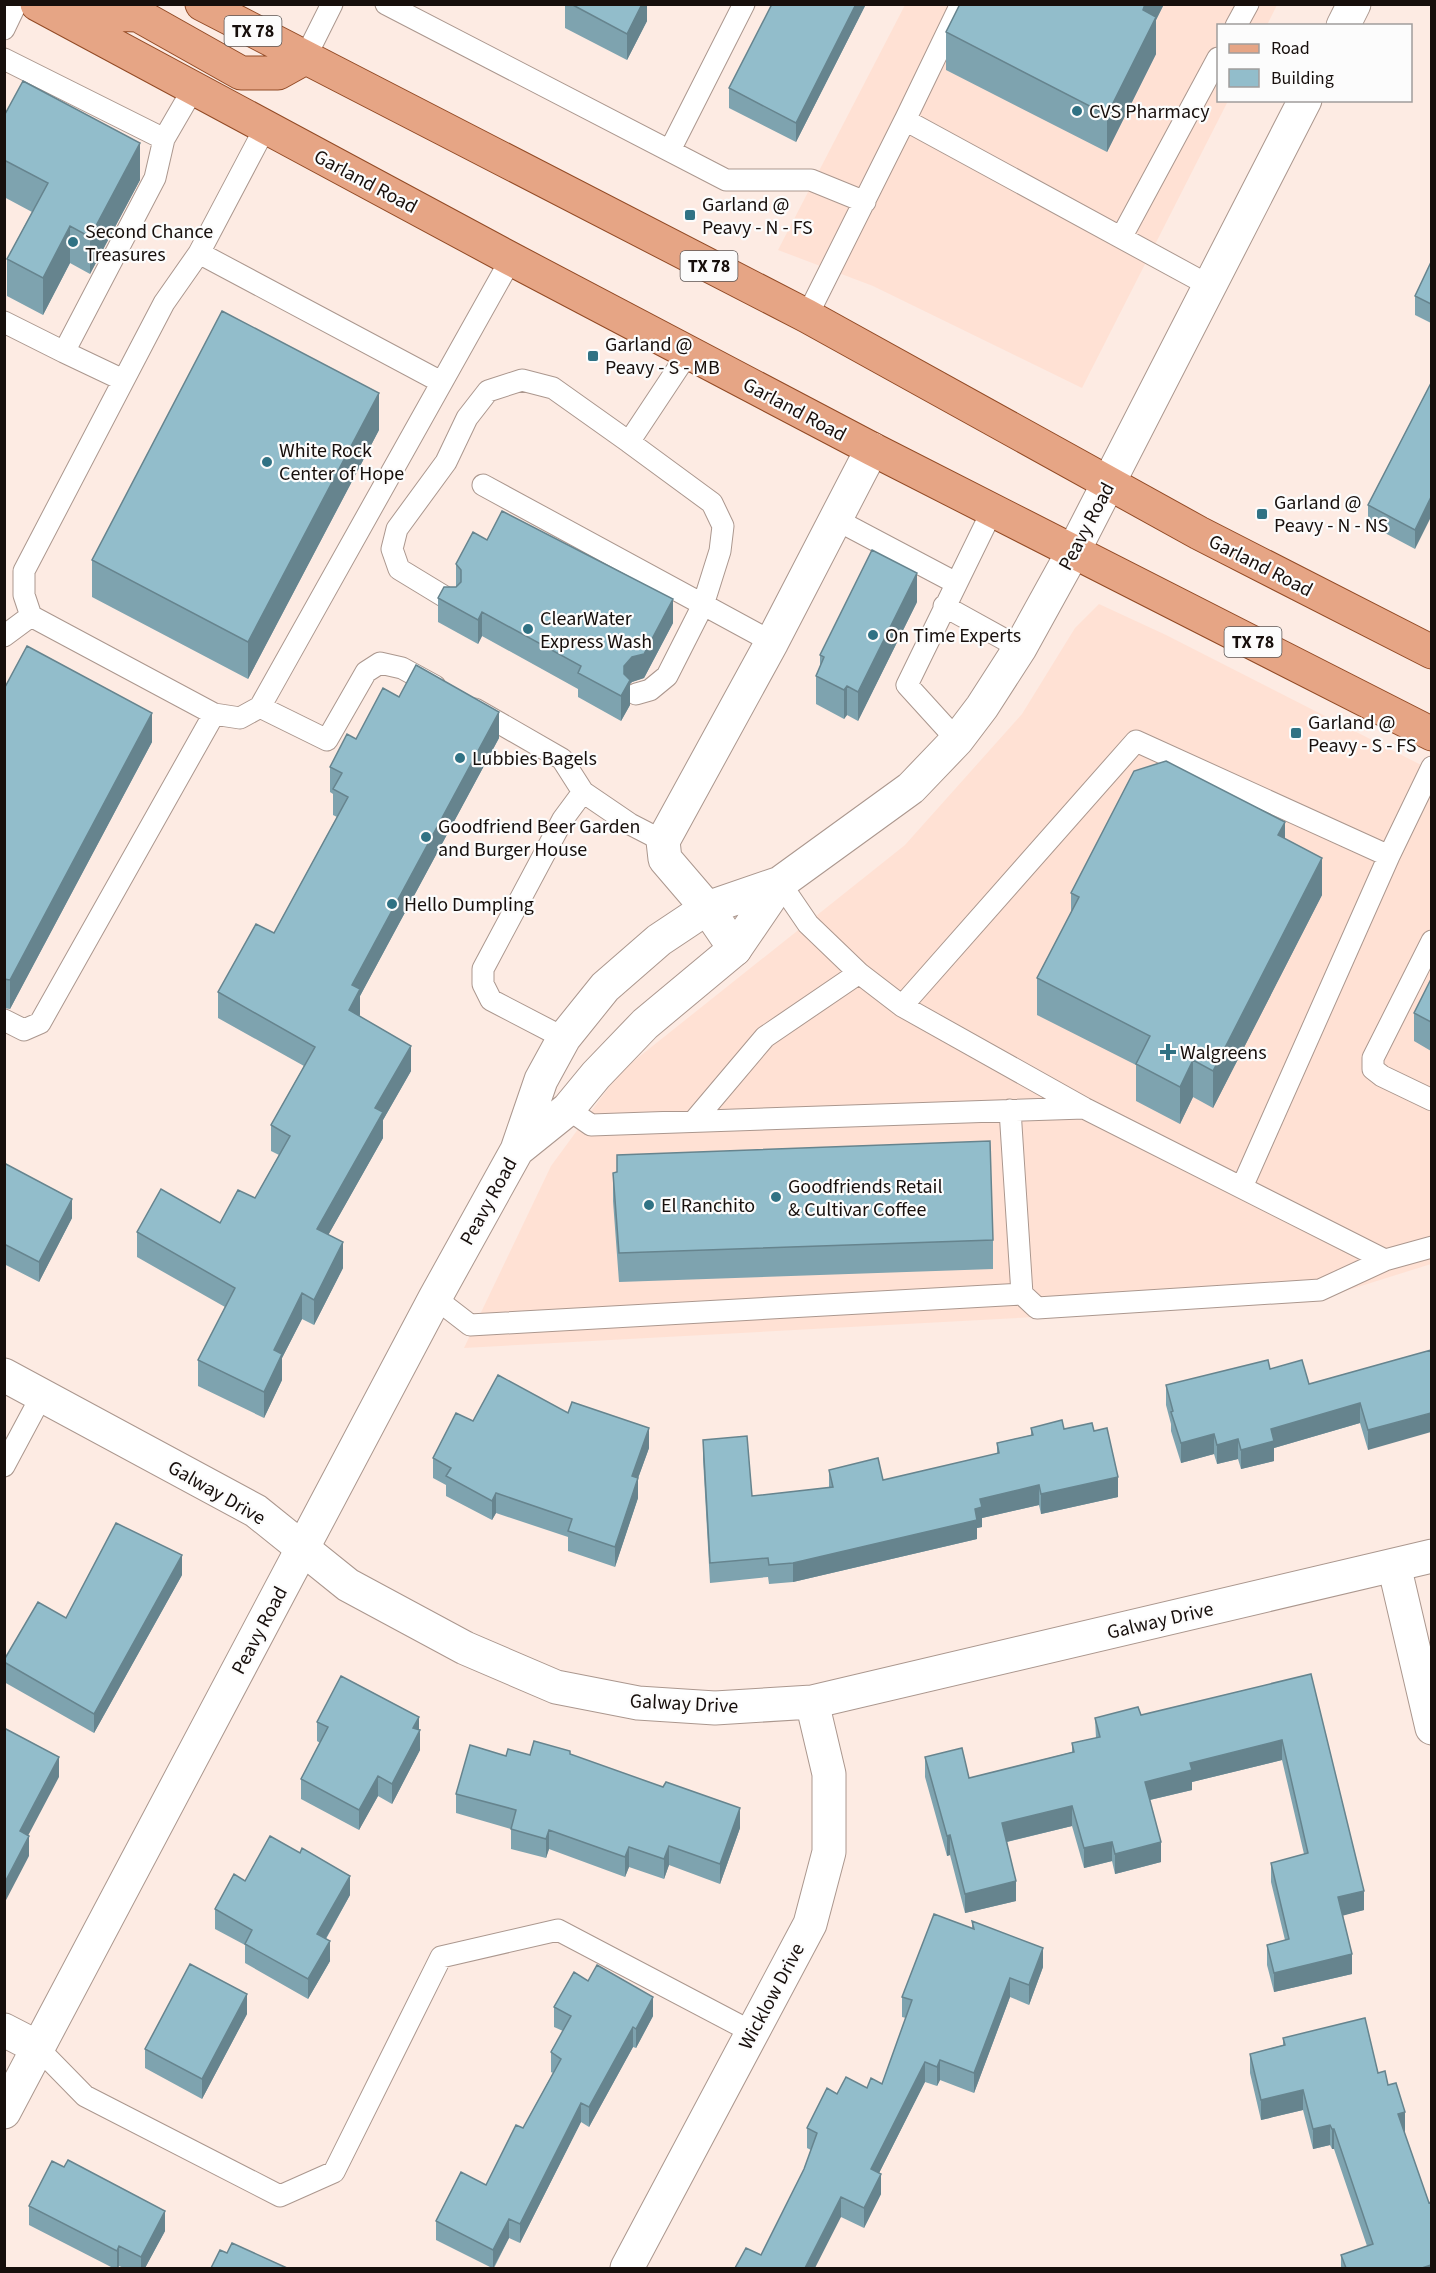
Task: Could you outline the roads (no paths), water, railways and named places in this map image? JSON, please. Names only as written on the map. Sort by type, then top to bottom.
[{"type":"main road","name":"Garland Road","points":[[202,4],[807,316],[1199,533],[1431,652]]},
{"type":"main road","name":"Garland Road","points":[[45,9],[688,353],[1431,734]]},
{"type":"main road","points":[[45,9],[138,15],[241,73],[278,73],[305,58]]},
{"type":"street","points":[[1344,24],[1354,4]]},
{"type":"street","name":"Peavy Road","points":[[4,2112],[302,1547],[517,1150],[541,1080],[564,1038],[605,987],[659,940],[706,908],[780,883],[911,788],[957,740],[982,707],[1020,648],[1073,552],[1304,102]]},
{"type":"street","points":[[735,949],[706,908],[665,860],[663,841],[772,642],[872,449]]},
{"type":"street","name":"Peavy Road","points":[[517,1150],[568,1109],[596,1075],[645,1024],[735,949],[780,883]]},
{"type":"street","name":"Galway Drive","points":[[4,1375],[256,1511],[348,1585],[465,1648],[556,1687],[638,1703],[704,1707],[812,1702],[1431,1556]]},
{"type":"street","points":[[1394,1565],[1431,1728]]},
{"type":"street","name":"Wicklow Drive","points":[[627,2268],[810,1924],[830,1851],[829,1774],[812,1702]]},
{"type":"street","points":[[4,2030],[38,2047]]},
{"type":"lane","points":[[4,29],[16,4]]},
{"type":"lane","points":[[305,58],[332,4]]},
{"type":"lane","points":[[386,4],[726,180],[811,180],[865,202]]},
{"type":"lane","points":[[670,150],[744,4]]},
{"type":"lane","points":[[807,316],[961,4]]},
{"type":"lane","points":[[1237,24],[1248,4]]},
{"type":"lane","points":[[4,59],[164,139]]},
{"type":"lane","points":[[1122,236],[1217,60]]},
{"type":"lane","points":[[64,352],[155,178],[164,139],[193,89]]},
{"type":"lane","points":[[905,120],[1122,236],[1210,286]]},
{"type":"lane","points":[[265,128],[199,253],[164,303],[24,571],[24,596],[31,616],[214,714],[240,718],[260,707],[511,259]]},
{"type":"lane","points":[[199,253],[441,382]]},
{"type":"lane","points":[[4,322],[123,380]]},
{"type":"lane","points":[[629,442],[688,353]]},
{"type":"lane","points":[[450,600],[399,570],[392,549],[397,529],[446,462],[467,418],[488,391],[522,380],[554,388],[712,503],[723,526],[720,551],[703,605],[667,676],[650,690],[636,694]]},
{"type":"lane","points":[[483,485],[772,642]]},
{"type":"lane","points":[[957,740],[907,686],[944,606],[993,510]]},
{"type":"lane","points":[[835,519],[956,583]]},
{"type":"lane","points":[[944,606],[1020,648]]},
{"type":"lane","points":[[4,636],[31,616]]},
{"type":"lane","points":[[260,707],[327,740],[366,672],[380,663],[402,668],[562,759],[583,792],[630,824],[663,841]]},
{"type":"lane","points":[[4,1020],[24,1030],[40,1023],[214,714]]},
{"type":"lane","points":[[902,1006],[1136,741],[1389,855]]},
{"type":"lane","points":[[1242,1187],[1389,855],[1431,768]]},
{"type":"lane","points":[[564,1038],[491,1000],[483,984],[483,969],[563,819],[583,792]]},
{"type":"lane","points":[[780,883],[808,924],[859,973],[902,1006],[1084,1108],[1385,1260]]},
{"type":"lane","points":[[1431,941],[1372,1058],[1373,1069],[1382,1076],[1431,1100]]},
{"type":"lane","points":[[694,1121],[765,1038],[859,973]]},
{"type":"lane","points":[[568,1109],[591,1125],[1084,1108]]},
{"type":"lane","points":[[1010,1110],[1022,1294],[1037,1308],[1320,1290],[1385,1260],[1431,1247]]},
{"type":"lane","points":[[435,1298],[470,1325],[1022,1294]]},
{"type":"lane","points":[[4,1466],[42,1395]]},
{"type":"lane","points":[[38,2047],[86,2096],[280,2196],[334,2172],[441,1957],[558,1930],[752,2032]]},
{"type":"place","name":"CVS Pharmacy","points":[[1077,111]]},
{"type":"place","name":"Garland @ Peavy - N - FS","points":[[690,215]]},
{"type":"place","name":"Second Chance Treasures","points":[[73,242]]},
{"type":"place","name":"Garland @ Peavy - S - MB","points":[[593,356]]},
{"type":"place","name":"White Rock Center of Hope","points":[[267,462]]},
{"type":"place","name":"Garland @ Peavy - N - NS","points":[[1262,514]]},
{"type":"place","name":"ClearWater Express Wash","points":[[528,629]]},
{"type":"place","name":"On Time Experts","points":[[873,635]]},
{"type":"place","name":"Garland @ Peavy - S - FS","points":[[1296,733]]},
{"type":"place","name":"Lubbies Bagels","points":[[460,758]]},
{"type":"place","name":"Goodfriend Beer Garden and Burger House","points":[[426,837]]},
{"type":"place","name":"Hello Dumpling","points":[[392,904]]},
{"type":"place","name":"Walgreens","points":[[1168,1052]]},
{"type":"place","name":"Goodfriends Retail & Cultivar Coffee","points":[[776,1197]]},
{"type":"place","name":"El Ranchito","points":[[649,1205]]}]
